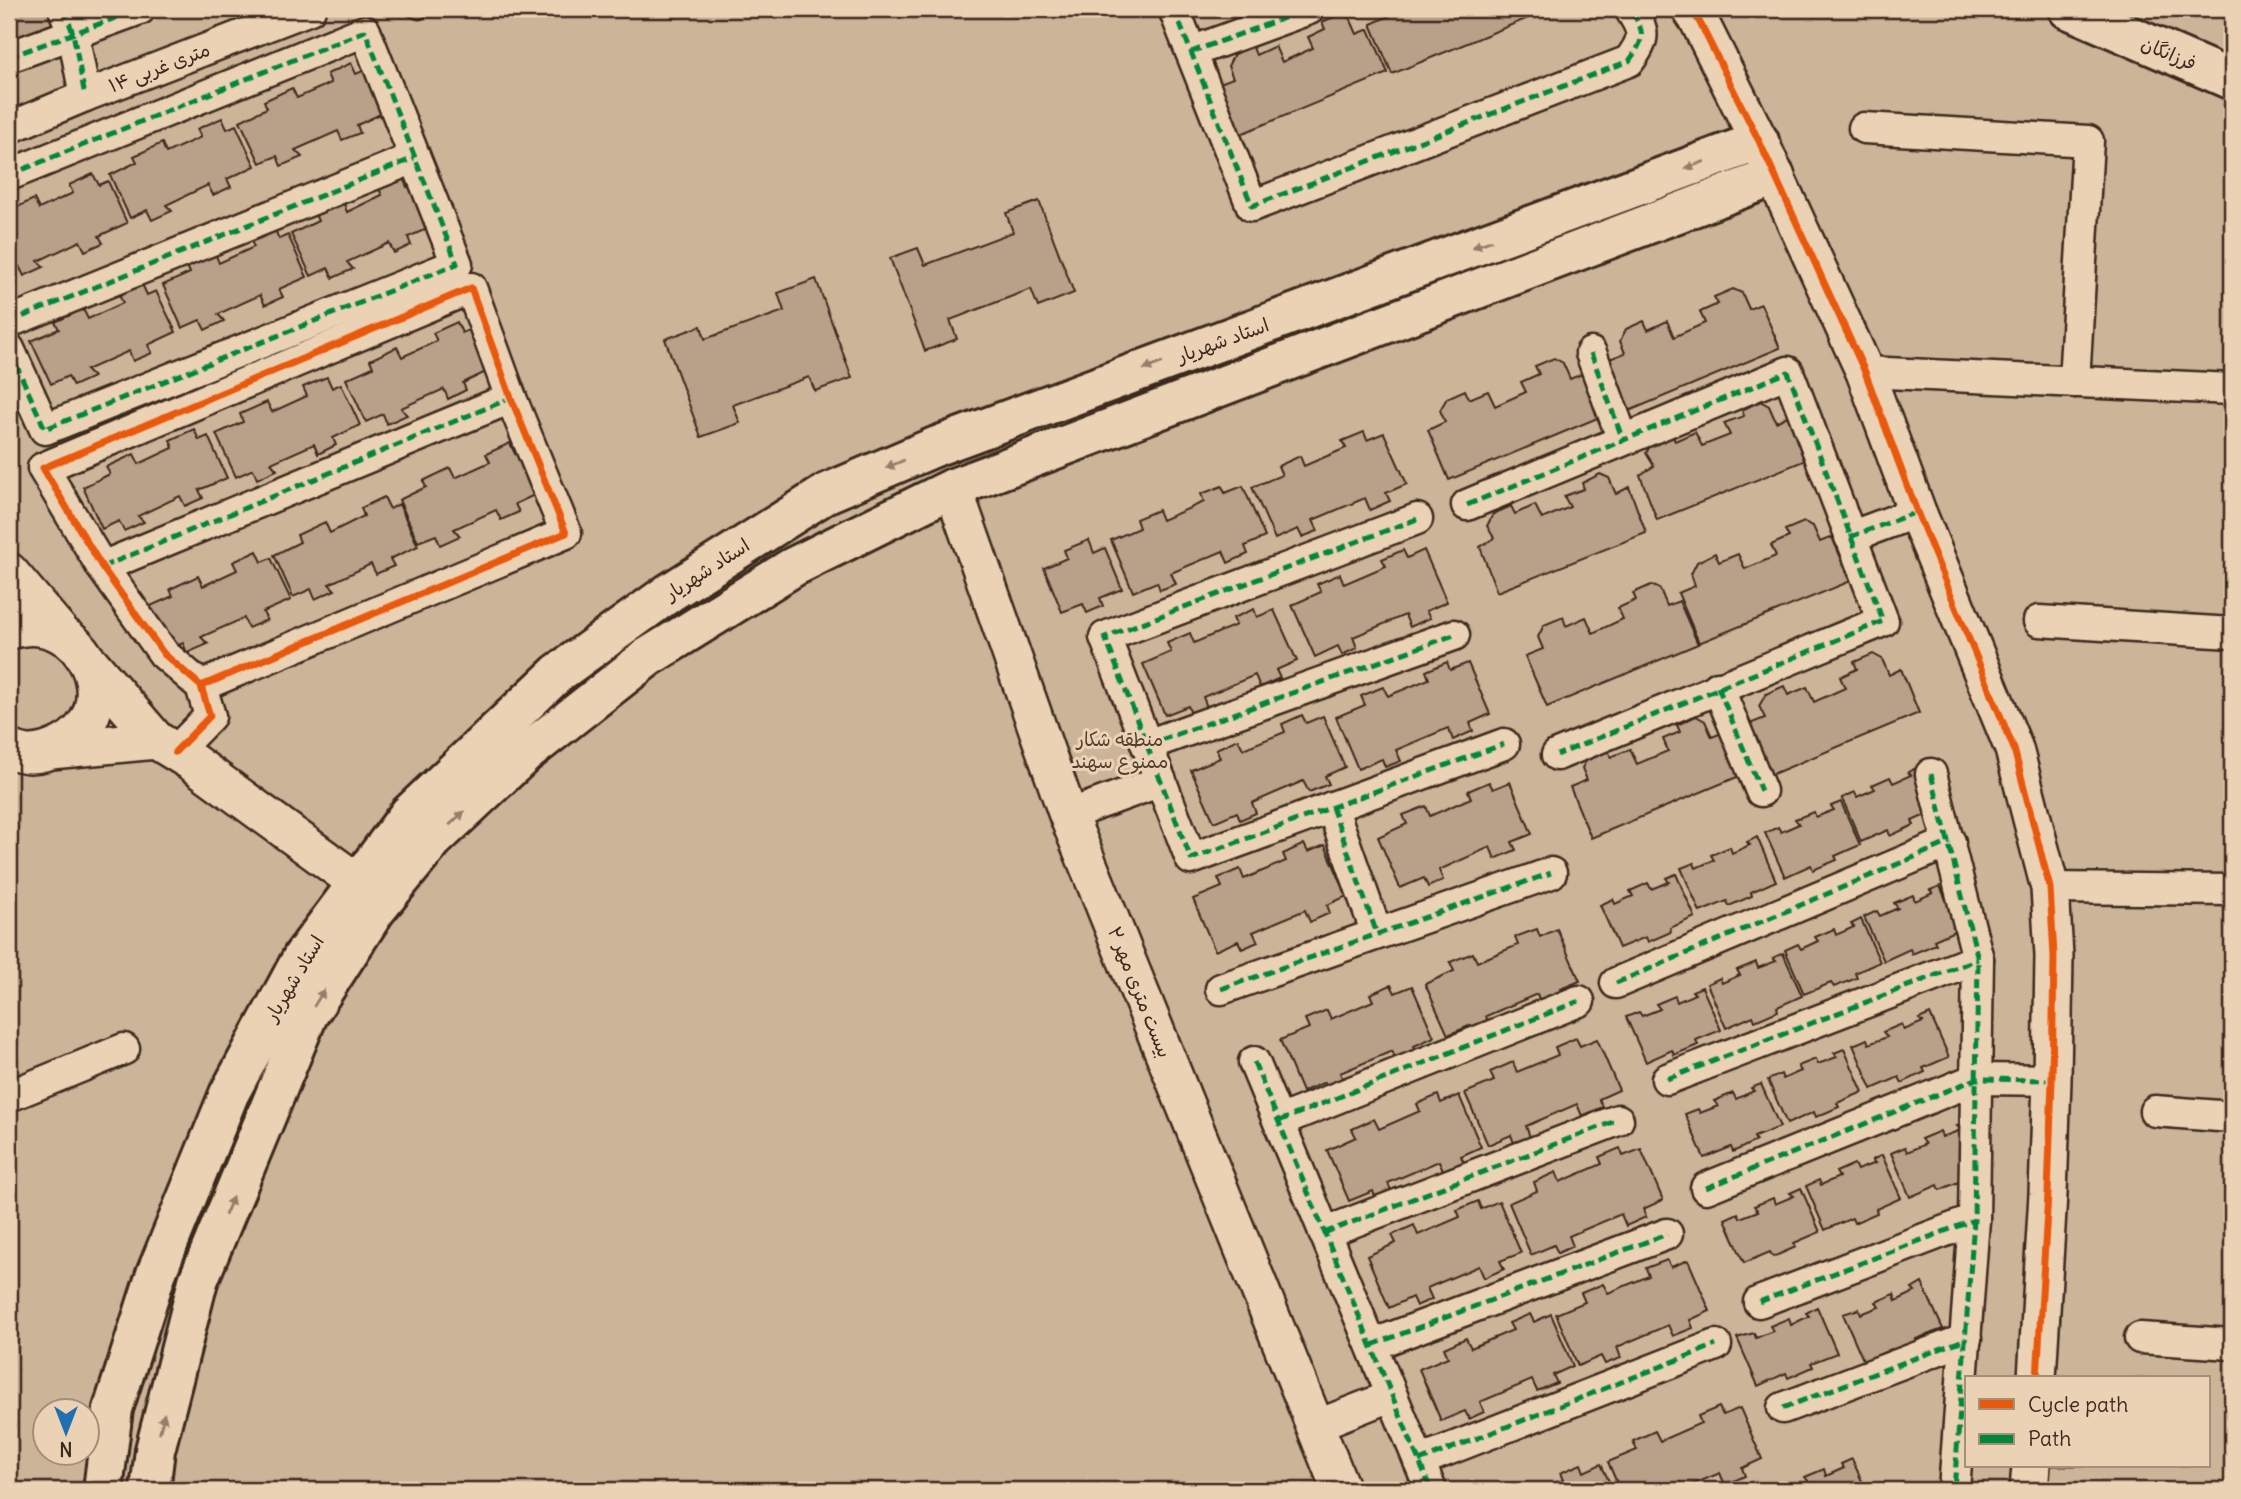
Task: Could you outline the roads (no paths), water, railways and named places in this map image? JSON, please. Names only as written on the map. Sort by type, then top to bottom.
[{"type":"main road","name":"فرزانگان","points":[[2068,9],[2232,80]]},
{"type":"main road","name":"استاد شهریار","points":[[103,1490],[113,1409],[156,1274],[229,1094],[303,956],[409,814],[558,673],[669,593],[827,493],[937,446],[1759,141]]},
{"type":"main road","name":"استاد شهریار","points":[[150,1490],[155,1450],[198,1281],[308,1015],[374,911],[433,840],[526,753],[648,657],[793,567],[953,488],[1775,176]]},
{"type":"main road","points":[[937,446],[953,488]]},
{"type":"street","points":[[9,57],[68,21],[140,9]]},
{"type":"street","name":"۱۴ متری غربی","points":[[9,128],[310,9]]},
{"type":"street","points":[[1174,9],[1252,206],[1629,61],[1640,46],[1643,33],[1630,9]]},
{"type":"street","points":[[1191,52],[1309,9]]},
{"type":"street","points":[[1691,9],[1759,141],[1865,372],[1917,513],[2014,749],[2050,888],[2054,956],[2052,1080],[2037,1376]]},
{"type":"street","points":[[68,21],[85,96]]},
{"type":"street","points":[[9,175],[365,31],[457,264],[45,429],[9,349]]},
{"type":"street","points":[[1864,128],[2088,141],[2074,382]]},
{"type":"street","points":[[9,322],[414,158]]},
{"type":"street","points":[[9,749],[30,754],[166,746],[210,716],[201,685],[164,654],[102,567],[43,468],[471,288],[511,398],[566,533],[201,685]]},
{"type":"street","points":[[1591,353],[1623,440]]},
{"type":"street","points":[[1468,505],[1788,372],[1883,621],[1557,755]]},
{"type":"street","points":[[1865,372],[2232,389]]},
{"type":"street","points":[[102,567],[511,398]]},
{"type":"street","name":"بیست متری مهر ۲","points":[[953,488],[1068,815],[1341,1490]]},
{"type":"street","points":[[1850,537],[1917,513]]},
{"type":"street","points":[[1417,519],[1105,636],[1191,859],[1504,744]]},
{"type":"street","points":[[9,572],[61,633],[78,645],[90,663],[166,746],[358,883]]},
{"type":"street","points":[[2039,621],[2232,633]]},
{"type":"street","points":[[9,630],[21,626],[41,626],[61,633]]},
{"type":"street","points":[[1147,745],[1454,635]]},
{"type":"street","points":[[9,766],[70,740],[85,725],[93,705],[95,684],[90,663]]},
{"type":"street","points":[[1718,688],[1761,791]]},
{"type":"street","points":[[1931,774],[1978,958],[1974,1220],[1954,1490]]},
{"type":"street","points":[[1068,815],[1161,781]]},
{"type":"street","points":[[1332,807],[1377,934]]},
{"type":"street","points":[[1616,983],[1950,842]]},
{"type":"street","points":[[1221,989],[1551,873]]},
{"type":"street","points":[[2050,888],[2232,890]]},
{"type":"street","points":[[1667,1079],[1978,958]]},
{"type":"street","points":[[1279,1121],[1578,1001]]},
{"type":"street","points":[[9,1096],[124,1049]]},
{"type":"street","points":[[1254,1062],[1431,1490]]},
{"type":"street","points":[[1706,1188],[1976,1079],[2052,1080]]},
{"type":"street","points":[[2155,1111],[2232,1116]]},
{"type":"street","points":[[1324,1233],[1618,1120]]},
{"type":"street","points":[[1759,1302],[1974,1220]]},
{"type":"street","points":[[1372,1345],[1667,1234]]},
{"type":"street","points":[[2140,1338],[2232,1344]]},
{"type":"street","points":[[1783,1408],[1966,1339]]},
{"type":"street","points":[[1419,1461],[1716,1345]]},
{"type":"street","points":[[1315,1426],[1391,1396]]},
{"type":"street","points":[[2029,1490],[2031,1468]]},
{"type":"lane","points":[[414,9],[423,9]]},
{"type":"park label","name":"منطقه شکار ممنوع سهند","points":[[1120,750]]}]
